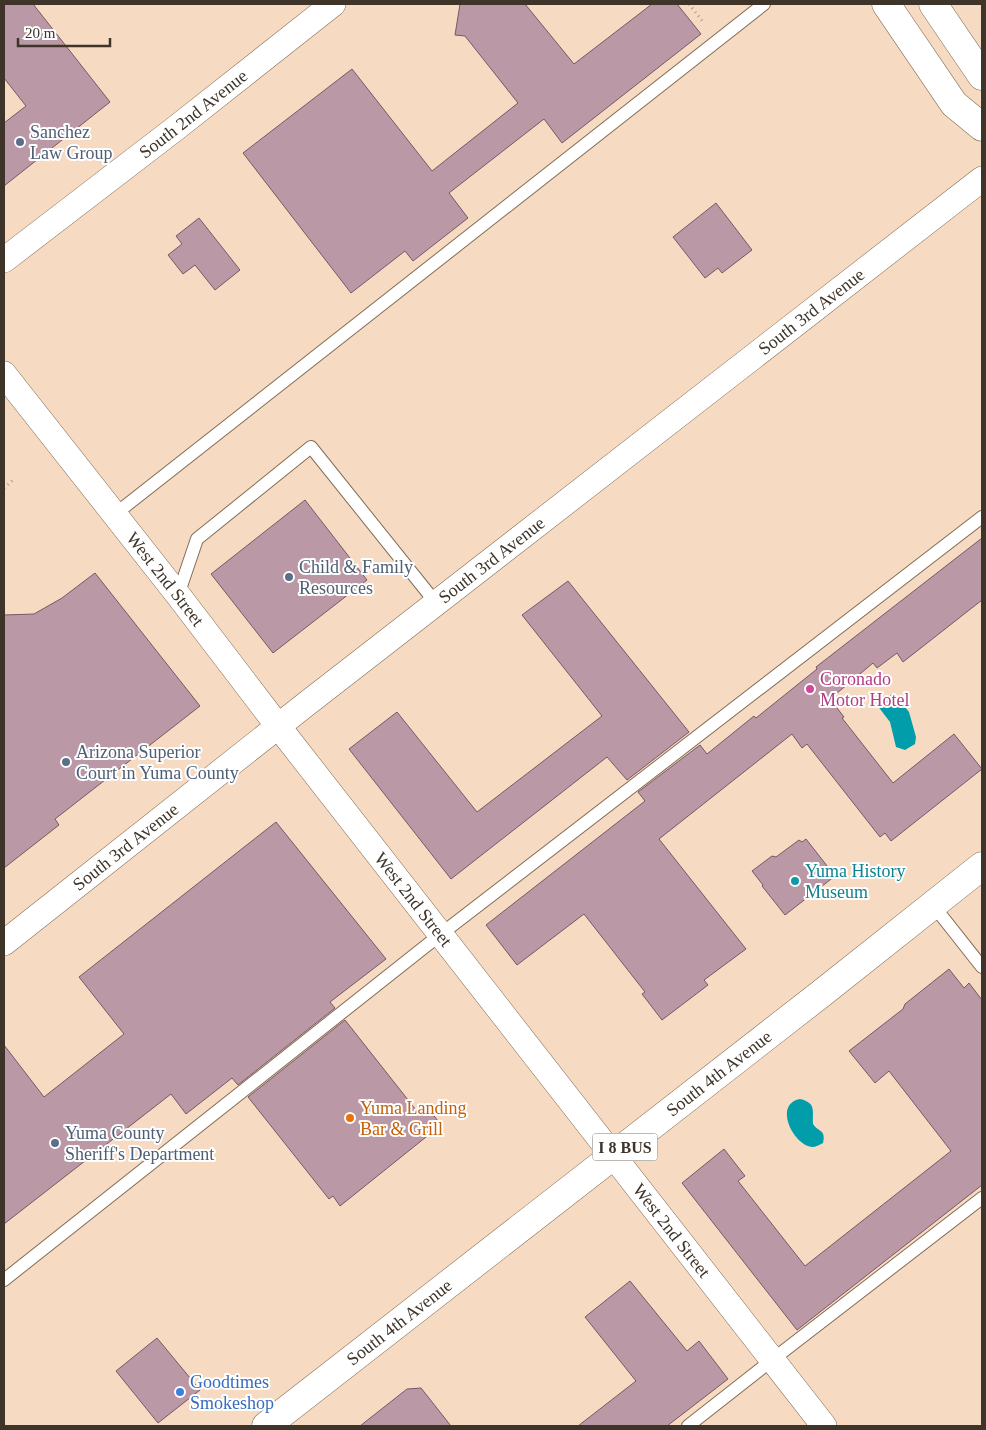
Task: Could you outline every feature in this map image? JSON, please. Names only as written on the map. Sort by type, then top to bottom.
[{"type":"main road","points":[[886,4],[954,104],[982,127]]},
{"type":"main road","points":[[933,4],[982,76]]},
{"type":"main road","name":"South 4th Avenue","points":[[266,1426],[982,866]]},
{"type":"street","name":"South 2nd Avenue","points":[[4,260],[333,4]]},
{"type":"street","name":"South 3rd Avenue","points":[[4,943],[278,726],[982,179]]},
{"type":"street","name":"West 2nd Street","points":[[4,374],[824,1426]]},
{"type":"lane","points":[[114,515],[764,4]]},
{"type":"lane","points":[[178,595],[197,539],[311,447],[436,603]]},
{"type":"lane","points":[[4,1280],[441,934],[982,517]]},
{"type":"lane","points":[[933,905],[982,967]]},
{"type":"lane","points":[[688,1426],[982,1198]]},
{"type":"path","points":[[4,488],[13,480]]},
{"type":"water","points":[[894,693],[909,712],[916,737],[915,744],[905,750],[896,747],[890,722],[877,705]]},
{"type":"water","points":[[800,1099],[811,1105],[813,1124],[824,1135],[823,1143],[816,1146],[805,1145],[798,1139],[789,1124],[788,1108],[792,1102]]},
{"type":"building","points":[[4,4],[33,4],[110,102],[4,186],[4,123],[26,106],[4,78]]},
{"type":"building","points":[[460,4],[525,4],[574,64],[652,4],[677,4],[701,34],[562,143],[544,119],[449,193],[468,218],[413,261],[405,251],[351,293],[243,153],[352,69],[432,171],[518,103],[465,36],[455,35]]},
{"type":"building","points":[[716,203],[752,250],[722,273],[718,268],[705,278],[673,237]]},
{"type":"building","points":[[199,218],[240,270],[215,290],[195,265],[183,274],[168,255],[182,244],[176,236]]},
{"type":"building","name":"Child & Family Resources","points":[[305,500],[367,580],[273,653],[211,574]]},
{"type":"building","points":[[982,538],[982,600],[903,662],[897,653],[877,668],[873,663],[830,699],[844,717],[842,718],[893,783],[954,734],[982,769],[891,841],[885,833],[880,837],[807,744],[802,748],[792,734],[659,839],[746,949],[704,980],[708,985],[662,1020],[642,994],[645,992],[584,914],[517,965],[486,925],[645,801],[638,792],[700,745],[707,754],[754,716],[756,718],[817,669],[816,667]]},
{"type":"building","name":"Arizona Superior Court in Yuma County","points":[[95,573],[200,706],[55,819],[59,825],[4,868],[4,615],[34,614],[62,598]]},
{"type":"building","points":[[568,581],[689,732],[627,780],[607,757],[451,879],[349,749],[397,712],[477,812],[602,716],[522,615]]},
{"type":"building","points":[[276,822],[386,959],[330,1002],[335,1008],[238,1085],[232,1078],[186,1114],[171,1094],[4,1224],[4,1045],[44,1097],[124,1034],[79,977]]},
{"type":"building","name":"Yuma History Museum","points":[[806,839],[835,876],[785,915],[752,871],[772,856],[776,857],[799,840],[802,842]]},
{"type":"building","points":[[949,969],[964,988],[969,983],[982,1000],[982,1185],[797,1330],[682,1183],[724,1149],[745,1176],[738,1181],[805,1266],[951,1151],[889,1071],[875,1083],[849,1051],[903,1009],[905,1004]]},
{"type":"building","name":"Yuma Landing Bar & Grill","points":[[345,1020],[416,1110],[425,1104],[441,1125],[340,1206],[333,1196],[329,1199],[248,1097]]},
{"type":"building","points":[[630,1281],[687,1351],[699,1341],[728,1379],[667,1426],[578,1426],[636,1381],[585,1317]]},
{"type":"building","points":[[157,1338],[200,1390],[158,1423],[116,1371]]},
{"type":"building","points":[[421,1388],[451,1426],[360,1426],[407,1389]]},
{"type":"place","name":"Sanchez Law Group","points":[[20,142]]},
{"type":"place","name":"Child & Family Resources","points":[[289,577]]},
{"type":"place","name":"Coronado Motor Hotel","points":[[810,689]]},
{"type":"place","name":"Arizona Superior Court in Yuma County","points":[[66,762]]},
{"type":"place","name":"Yuma History Museum","points":[[795,881]]},
{"type":"place","name":"Yuma Landing Bar & Grill","points":[[350,1118]]},
{"type":"place","name":"Yuma County Sheriff's Department","points":[[55,1143]]},
{"type":"place","name":"Goodtimes Smokeshop","points":[[180,1392]]}]
